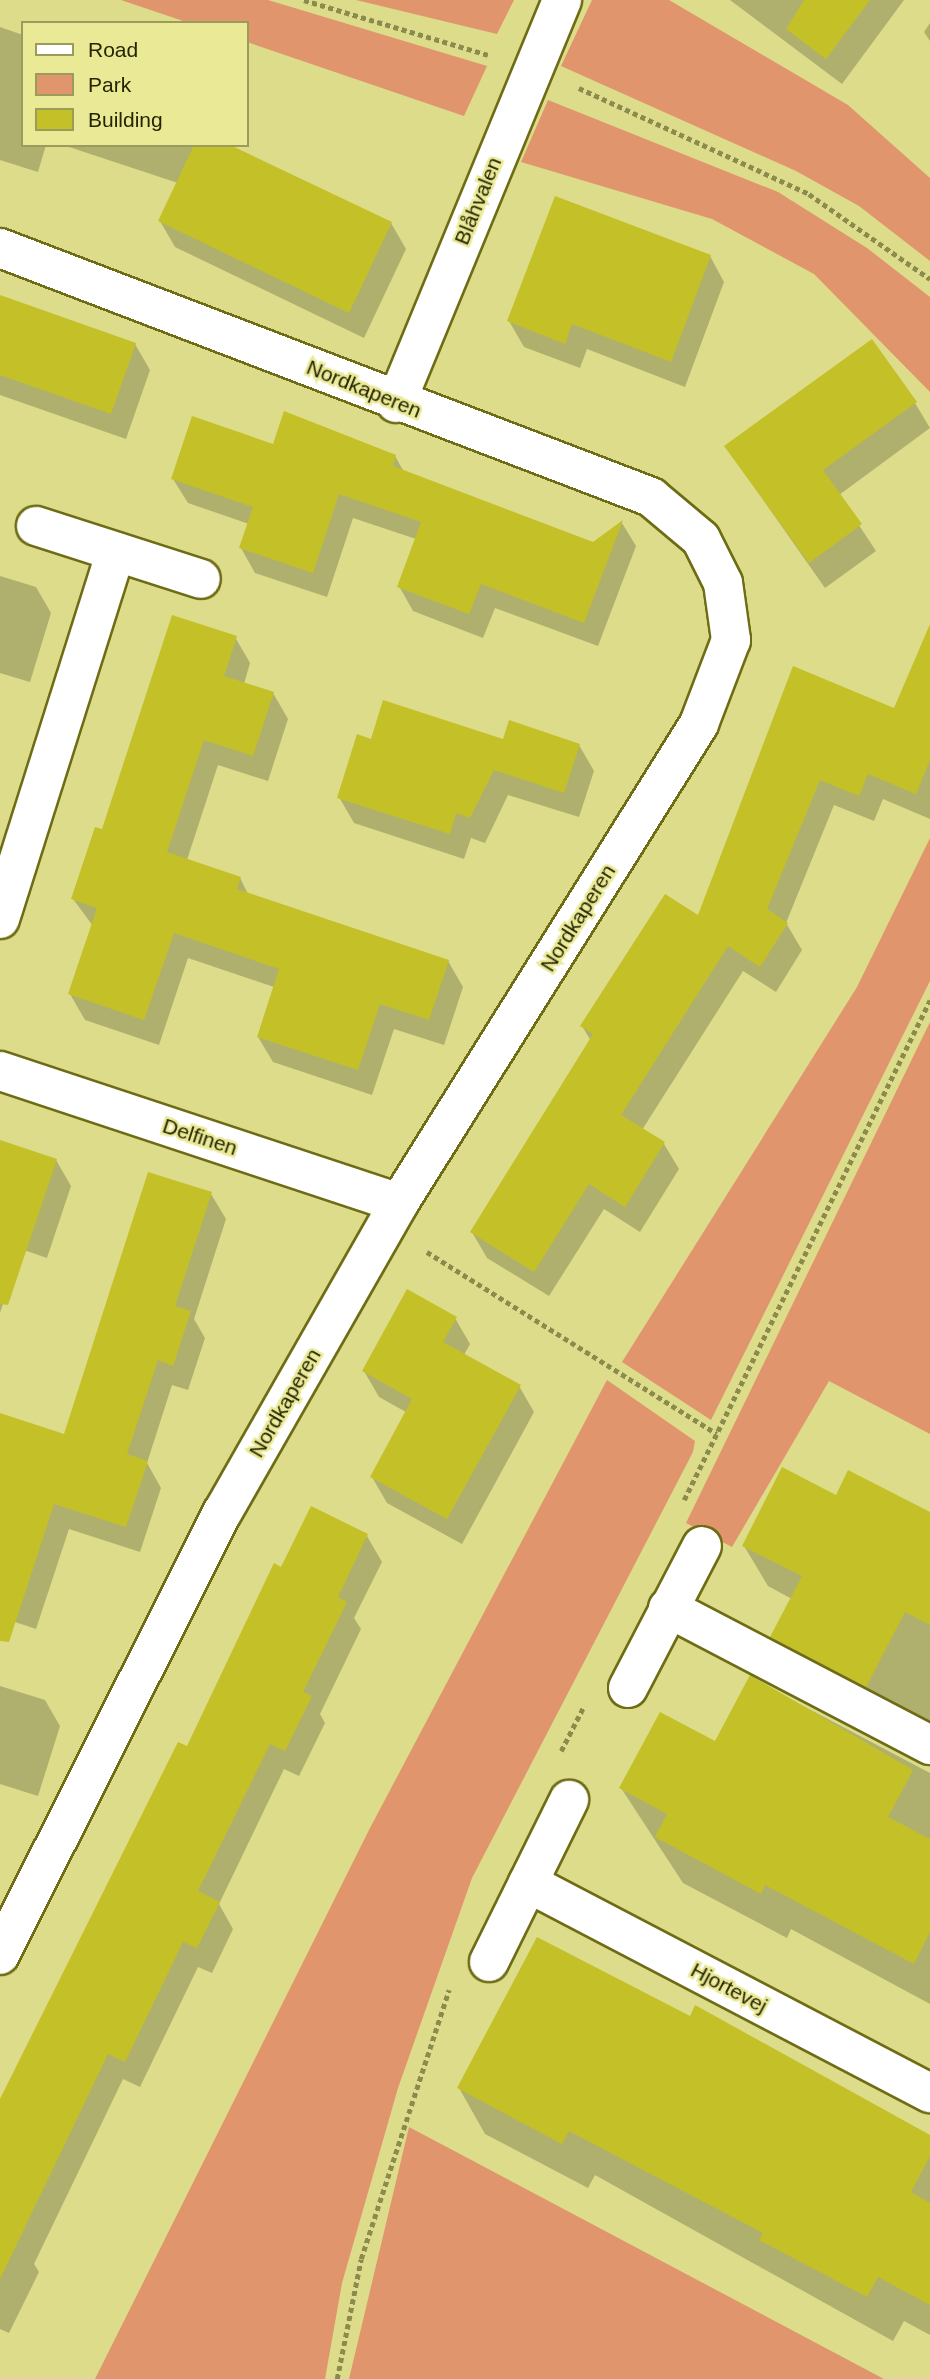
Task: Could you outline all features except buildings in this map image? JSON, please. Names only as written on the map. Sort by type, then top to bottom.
[{"type":"street","name":"Blåhvalen","points":[[396,403],[531,68],[562,0]]},
{"type":"street","name":"Nordkaperen","points":[[0,248],[396,403],[651,497],[701,539],[723,583],[731,640],[699,724],[399,1203],[223,1511],[0,1955]]},
{"type":"street","points":[[36,526],[201,579]]},
{"type":"street","points":[[0,919],[116,552]]},
{"type":"street","name":"Delfinen","points":[[0,1071],[399,1203]]},
{"type":"street","points":[[628,1688],[702,1546]]},
{"type":"street","points":[[668,1608],[930,1745]]},
{"type":"street","points":[[489,1962],[569,1800]]},
{"type":"street","name":"Hjortevej","points":[[528,1882],[930,2094]]},
{"type":"path","points":[[304,0],[531,68],[755,165],[809,194],[930,279]]},
{"type":"path","points":[[399,1203],[406,1238],[717,1434]]},
{"type":"green space","points":[[121,0],[268,0],[487,66],[464,116],[248,42],[248,21],[183,21]]},
{"type":"green space","points":[[356,0],[514,0],[497,34]]},
{"type":"green space","points":[[592,0],[669,0],[848,105],[930,178],[930,261],[859,206],[796,171],[561,66]]},
{"type":"green space","points":[[548,100],[778,192],[867,248],[930,297],[930,392],[814,274],[712,219],[521,162]]},
{"type":"green space","points":[[930,838],[930,981],[711,1420],[622,1362],[857,987]]},
{"type":"green space","points":[[930,1022],[930,1434],[829,1381],[732,1547],[686,1523]]},
{"type":"green space","points":[[607,1380],[695,1441],[693,1452],[472,1878],[398,2088],[342,2283],[325,2379],[95,2379],[370,1828]]},
{"type":"green space","points":[[409,2127],[884,2379],[349,2379]]}]
